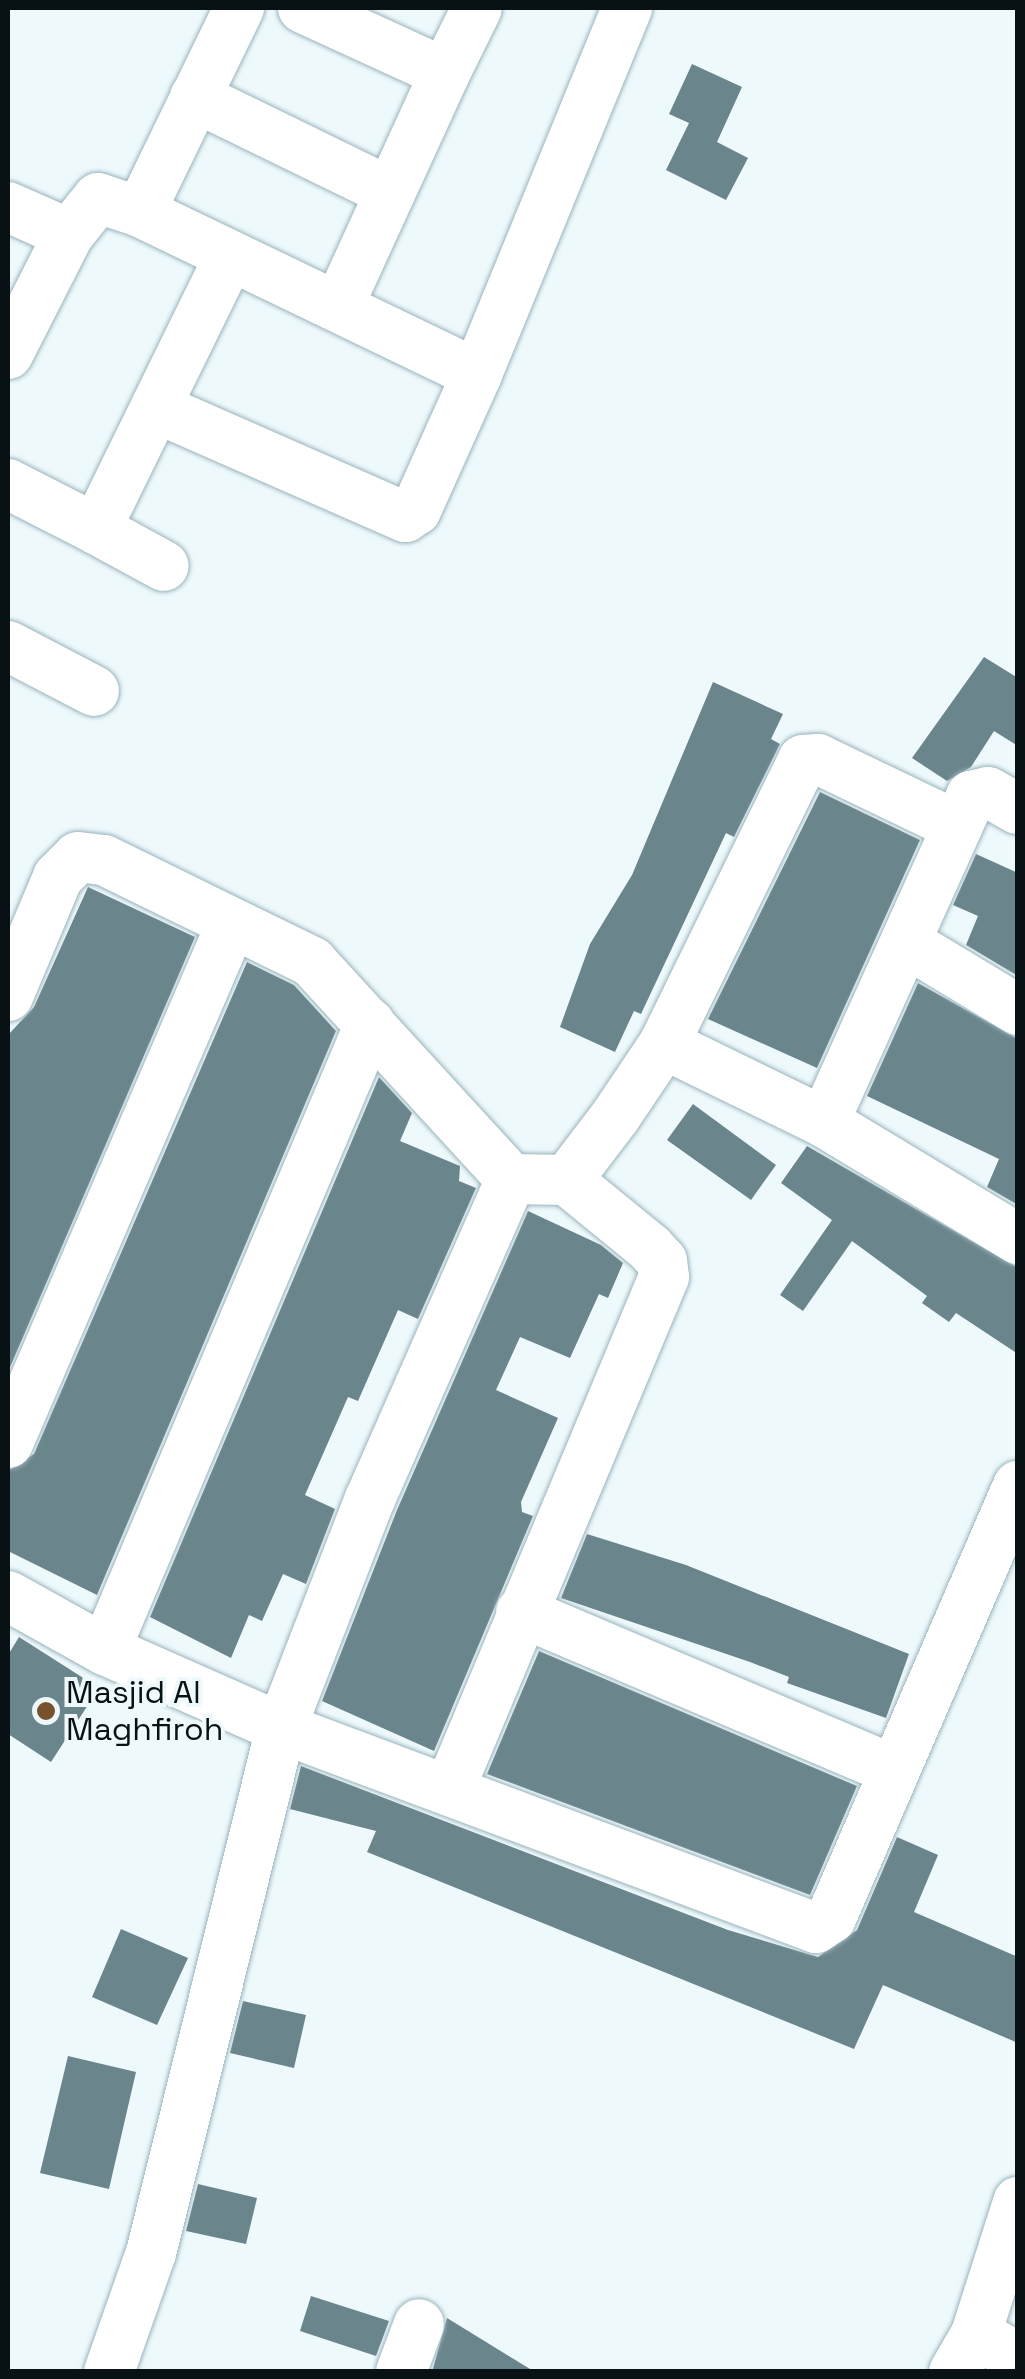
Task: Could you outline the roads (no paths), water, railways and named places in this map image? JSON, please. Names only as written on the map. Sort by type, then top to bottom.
[{"type":"street","points":[[140,212],[239,8]]},
{"type":"street","points":[[303,8],[445,73]]},
{"type":"street","points":[[339,305],[477,8]]},
{"type":"street","points":[[159,410],[405,517],[416,510],[477,374],[627,8]]},
{"type":"street","points":[[195,98],[390,192]]},
{"type":"street","points":[[8,354],[69,234],[98,198],[140,212],[477,374]]},
{"type":"street","points":[[8,206],[69,234]]},
{"type":"street","points":[[96,529],[159,410],[229,257]]},
{"type":"street","points":[[8,484],[164,566]]},
{"type":"street","points":[[8,646],[94,691]]},
{"type":"street","points":[[567,1180],[664,1044],[803,760],[818,759],[957,826]]},
{"type":"street","points":[[824,1122],[957,826],[978,791],[1018,808]]},
{"type":"street","points":[[8,996],[25,895],[66,865],[92,857],[312,962],[511,1180],[567,1180],[650,1248],[664,1277],[450,1788]]},
{"type":"street","points":[[8,1443],[232,922]]},
{"type":"street","points":[[907,943],[1018,1010]]},
{"type":"street","points":[[105,1650],[370,1024]]},
{"type":"street","points":[[664,1044],[824,1122],[1018,1238]]},
{"type":"street","points":[[109,2372],[151,2253],[282,1728],[370,1499],[511,1180]]},
{"type":"street","points":[[8,1596],[105,1650],[282,1728],[450,1788],[807,1929],[830,1918],[890,1770],[1018,1486]]},
{"type":"street","points":[[521,1612],[890,1770]]},
{"type":"street","points":[[982,2355],[1018,2202]]},
{"type":"street","points":[[401,2372],[419,2324]]},
{"type":"place","name":"Masjid Al Maghfiroh","points":[[46,1711]]}]
